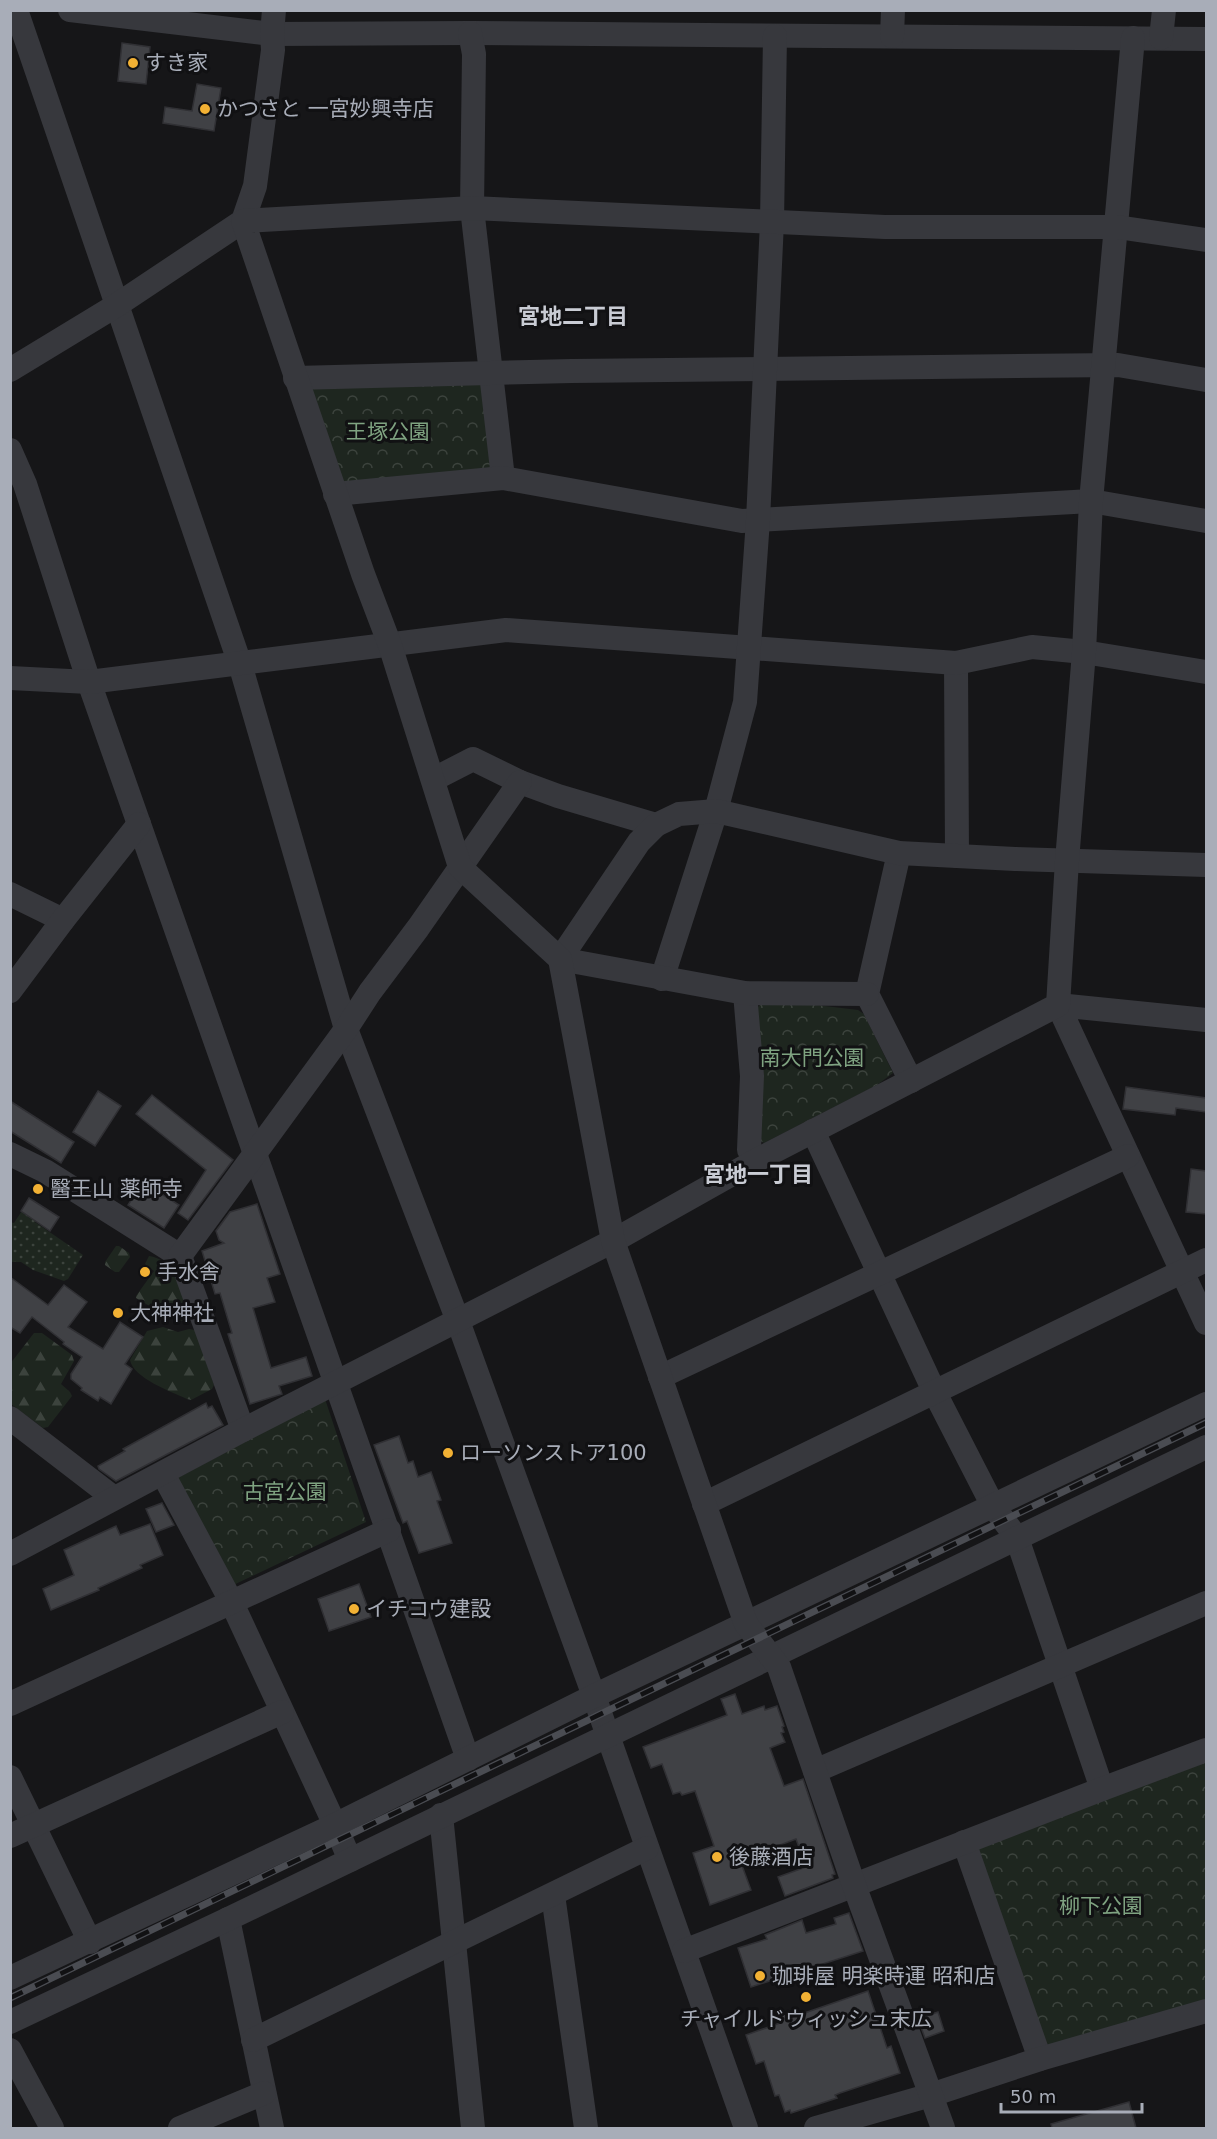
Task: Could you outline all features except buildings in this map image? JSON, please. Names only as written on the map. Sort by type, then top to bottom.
[{"type":"street","points":[[70,10],[272,34],[470,33],[1206,39]]},
{"type":"street","points":[[274,10],[273,50],[255,186],[243,221],[335,494],[390,645],[460,867],[560,959],[745,993],[867,994]]},
{"type":"street","points":[[892,36],[894,10]]},
{"type":"street","points":[[1161,38],[1164,10]]},
{"type":"street","points":[[18,12],[240,664],[346,1029],[458,1321],[594,1696],[746,2128]]},
{"type":"street","points":[[470,33],[474,54],[472,208],[503,478]]},
{"type":"street","points":[[663,979],[716,811],[746,702],[758,520],[772,222],[775,36]]},
{"type":"street","points":[[1133,38],[1091,501],[1084,652],[1058,1005],[1206,1323]]},
{"type":"street","points":[[10,370],[117,305],[136,290],[243,221],[472,208],[885,226],[1117,227],[1206,240]]},
{"type":"street","points":[[295,378],[491,373],[1118,365],[1206,380]]},
{"type":"street","points":[[10,450],[25,484],[89,682],[468,1759]]},
{"type":"street","points":[[335,494],[503,478],[742,521],[1091,501],[1206,521]]},
{"type":"street","points":[[10,678],[89,682],[506,630],[956,663],[1032,647],[1084,652],[1206,672]]},
{"type":"street","points":[[956,663],[957,856]]},
{"type":"street","points":[[434,779],[474,759],[520,782],[558,796],[656,825]]},
{"type":"street","points":[[180,1256],[346,1029],[520,782]]},
{"type":"street","points":[[943,2128],[854,1885],[779,1667],[746,1624],[614,1241],[560,959],[639,842],[656,825],[679,814],[716,811],[899,853],[1206,865]]},
{"type":"street","points":[[10,991],[139,824]]},
{"type":"street","points":[[899,853],[867,994],[911,1081]]},
{"type":"street","points":[[10,894],[63,920]]},
{"type":"street","points":[[745,993],[753,1077],[749,1150],[757,1160]]},
{"type":"street","points":[[10,1554],[243,1430],[614,1241],[757,1160],[1058,1005],[1206,1020]]},
{"type":"street","points":[[813,1131],[934,1391],[993,1506],[1017,1538],[1102,1789]]},
{"type":"street","points":[[10,1155],[45,1171],[180,1256],[243,1430]]},
{"type":"street","points":[[660,1377],[1128,1156]]},
{"type":"street","points":[[704,1504],[1206,1260]]},
{"type":"street","points":[[10,1978],[336,1826],[594,1696],[1206,1404]]},
{"type":"street","points":[[10,1418],[114,1498]]},
{"type":"street","points":[[10,2022],[228,1920],[1206,1447]]},
{"type":"street","points":[[163,1474],[231,1601],[350,1860]]},
{"type":"street","points":[[10,1704],[389,1530]]},
{"type":"street","points":[[815,1771],[1206,1603]]},
{"type":"street","points":[[10,1836],[282,1712]]},
{"type":"street","points":[[684,1951],[1206,1750]]},
{"type":"street","points":[[10,1777],[90,1942]]},
{"type":"street","points":[[441,1815],[474,2128]]},
{"type":"street","points":[[964,1842],[1040,2059]]},
{"type":"street","points":[[253,2040],[647,1848]]},
{"type":"street","points":[[553,1895],[586,2128]]},
{"type":"street","points":[[228,1920],[272,2128]]},
{"type":"street","points":[[816,2128],[1206,2011]]},
{"type":"street","points":[[10,2050],[52,2128]]},
{"type":"street","points":[[180,2128],[264,2092]]},
{"type":"green space","name":"王塚公園","points":[[486,378],[496,474],[338,488],[305,384]]},
{"type":"green space","name":"南大門公園","points":[[766,999],[858,1010],[864,1014],[893,1073],[877,1085],[764,1143],[757,1139],[756,1016],[758,1007]]},
{"type":"green space","points":[[29,1200],[43,1209],[35,1222],[83,1255],[68,1279],[64,1281],[33,1270],[21,1262],[11,1262],[10,1222],[14,1223]]},
{"type":"green space","points":[[116,1246],[129,1253],[130,1257],[119,1272],[105,1265]]},
{"type":"green space","points":[[149,1256],[166,1264],[178,1280],[190,1320],[175,1321],[136,1298],[154,1271],[145,1264]]},
{"type":"green space","points":[[163,1327],[178,1332],[195,1330],[214,1385],[212,1389],[191,1400],[187,1399],[154,1384],[133,1367],[130,1360],[147,1331]]},
{"type":"green space","points":[[34,1333],[42,1333],[72,1355],[74,1361],[61,1384],[72,1396],[48,1427],[43,1428],[11,1404],[10,1364]]},
{"type":"green space","name":"古宮公園","points":[[325,1399],[366,1522],[229,1587],[176,1479]]},
{"type":"green space","name":"柳下公園","points":[[1206,1754],[1206,2007],[1042,2055],[968,1843]]},
{"type":"railway","points":[[10,1998],[1206,1423]]},
{"type":"place","name":"すき家","points":[[133,63]]},
{"type":"place","name":"かつさと 一宮妙興寺店","points":[[205,109]]},
{"type":"place","name":"醫王山 薬師寺","points":[[38,1189]]},
{"type":"place","name":"手水舎","points":[[145,1272]]},
{"type":"place","name":"大神神社","points":[[118,1313]]},
{"type":"place","name":"ローソンストア100","points":[[448,1453]]},
{"type":"place","name":"イチコウ建設","points":[[354,1609]]},
{"type":"place","name":"後藤酒店","points":[[717,1857]]},
{"type":"place","name":"珈琲屋 明楽時運 昭和店","points":[[760,1976]]},
{"type":"place","name":"チャイルドウィッシュ末広","points":[[806,1997]]},
{"type":"district","name":"宮地二丁目","points":[[573,316]]},
{"type":"district","name":"宮地一丁目","points":[[758,1174]]}]
